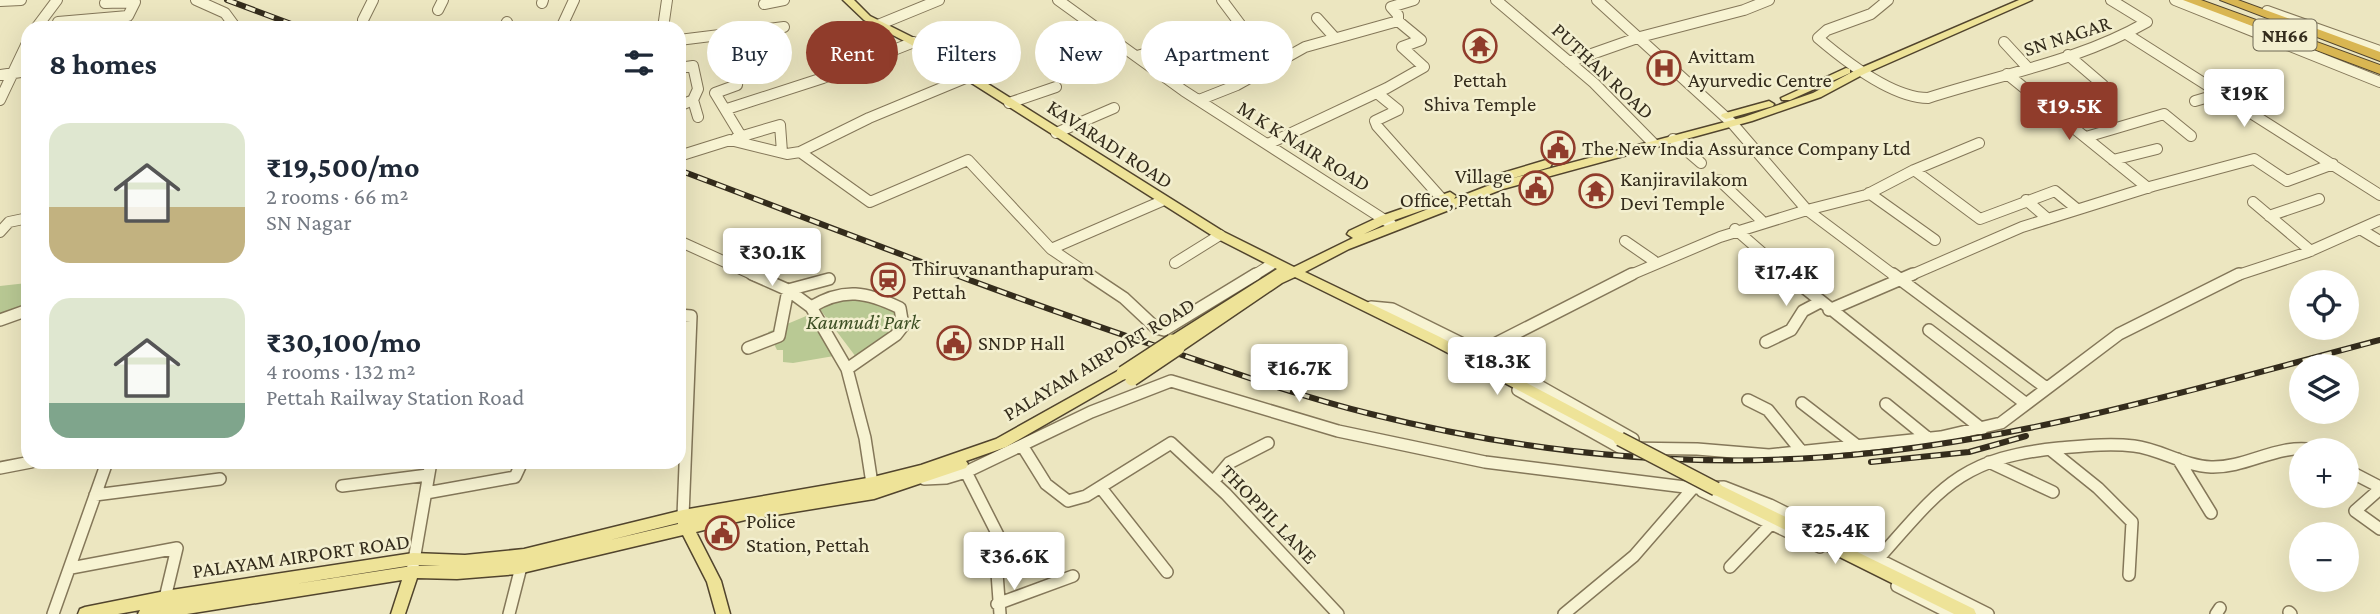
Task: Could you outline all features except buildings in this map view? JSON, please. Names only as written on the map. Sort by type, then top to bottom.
[{"type":"highway","name":"NH66","points":[[2189,0],[2380,68]]},
{"type":"highway","points":[[2226,0],[2380,57]]},
{"type":"highway","points":[[2206,6],[2380,79]]},
{"type":"highway","name":"NH66","points":[[2206,6],[2380,68]]},
{"type":"main road","name":"KAVARADI ROAD","points":[[848,0],[873,21]]},
{"type":"main road","name":"PALAYAM AIRPORT ROAD","points":[[1175,345],[1292,271],[1389,222],[1442,199],[1512,173],[1650,140],[1817,95],[1856,69],[2006,0]]},
{"type":"main road","name":"PALAYAM AIRPORT ROAD","points":[[1856,69],[2027,0]]},
{"type":"main road","name":"KAVARADI ROAD","points":[[979,84],[1162,201],[1272,264],[1376,310],[1716,489],[1969,614]]},
{"type":"main road","name":"PALAYAM AIRPORT ROAD","points":[[1175,345],[1292,271],[1389,222],[1650,140],[1673,139],[1728,119]]},
{"type":"main road","points":[[1128,376],[1175,345]]},
{"type":"main road","name":"PALAYAM AIRPORT ROAD","points":[[873,488],[1001,443],[1128,376]]},
{"type":"main road","name":"PALAYAM AIRPORT ROAD","points":[[85,614],[165,598],[412,565],[524,555],[684,522],[924,479],[1023,441],[1128,376]]},
{"type":"main road","name":"PALAYAM AIRPORT ROAD","points":[[145,614],[412,565],[457,573],[521,567],[684,522]]},
{"type":"main road","points":[[684,522],[714,581],[723,614]]},
{"type":"main road","points":[[398,614],[412,565]]},
{"type":"street","points":[[0,1],[20,0]]},
{"type":"street","points":[[41,21],[57,0]]},
{"type":"street","points":[[107,0],[105,3],[135,2],[128,16]]},
{"type":"street","points":[[197,0],[231,21]]},
{"type":"street","points":[[363,20],[373,0]]},
{"type":"street","points":[[438,10],[443,0]]},
{"type":"street","points":[[564,21],[574,0]]},
{"type":"street","points":[[664,21],[667,0]]},
{"type":"street","points":[[764,4],[784,0]]},
{"type":"street","points":[[888,21],[939,0]]},
{"type":"street","name":"M K K NAIR ROAD","points":[[1058,0],[1199,100],[1389,222]]},
{"type":"street","points":[[1137,56],[1238,27],[1240,24],[1222,0]]},
{"type":"street","points":[[1383,0],[1398,15],[1398,21]]},
{"type":"street","points":[[1391,7],[1414,0]]},
{"type":"street","name":"PUTHAN ROAD","points":[[1496,0],[1569,62],[1650,140]]},
{"type":"street","points":[[1597,0],[1728,119],[1807,210],[2045,387]]},
{"type":"street","points":[[1569,62],[1640,37],[1744,10],[1769,0]]},
{"type":"street","name":"SN NAGAR","points":[[1888,0],[1871,14],[1820,34],[1818,38],[1821,44],[1856,69],[1916,98],[1928,98],[2128,35]]},
{"type":"street","points":[[2111,0],[2147,22],[2128,35],[2380,195]]},
{"type":"street","points":[[2175,0],[2206,6],[2224,21],[2380,79]]},
{"type":"street","points":[[2238,0],[2380,51]]},
{"type":"street","points":[[70,21],[140,15]]},
{"type":"street","points":[[1317,18],[1335,38]]},
{"type":"street","points":[[1199,100],[1237,85],[1305,47],[1398,21]]},
{"type":"street","points":[[1268,144],[1377,93],[1424,67],[1402,47],[1421,40],[1398,21]]},
{"type":"street","points":[[686,39],[707,37]]},
{"type":"street","points":[[2004,42],[2028,68]]},
{"type":"street","points":[[727,109],[823,78],[912,44]]},
{"type":"street","points":[[2068,55],[2103,85]]},
{"type":"street","points":[[0,100],[21,58]]},
{"type":"street","points":[[686,67],[693,66],[698,89],[693,100],[698,117]]},
{"type":"street","points":[[0,75],[21,72]]},
{"type":"street","points":[[2007,74],[2148,188]]},
{"type":"street","points":[[736,138],[727,109],[715,93],[737,84]]},
{"type":"street","points":[[736,138],[782,152],[800,152],[869,118],[951,84]]},
{"type":"street","points":[[1009,103],[1056,87]]},
{"type":"street","points":[[1377,93],[1398,110],[1375,121],[1377,126],[1442,199]]},
{"type":"street","points":[[2195,101],[2219,94]]},
{"type":"street","points":[[686,103],[693,100]]},
{"type":"street","points":[[1056,132],[1114,108]]},
{"type":"street","points":[[2086,137],[2164,114],[2191,136]]},
{"type":"street","points":[[686,154],[780,125],[782,152]]},
{"type":"street","points":[[1673,139],[1701,163]]},
{"type":"street","points":[[1479,352],[1654,261],[1761,220],[1869,193],[1913,170],[1979,144]]},
{"type":"street","points":[[2113,160],[2157,149]]},
{"type":"street","points":[[800,152],[870,202],[968,160],[1051,249],[1124,298],[1156,328],[1164,330],[1272,264]]},
{"type":"street","points":[[1766,342],[1791,330],[1804,311],[1825,306],[2077,209],[2253,159],[2287,181],[2333,164]]},
{"type":"street","points":[[1913,170],[1980,219],[2055,191],[2077,209]]},
{"type":"street","points":[[1719,180],[1761,220]]},
{"type":"street","points":[[1869,193],[1935,240]]},
{"type":"street","points":[[2269,216],[2319,199]]},
{"type":"street","points":[[2026,200],[2048,219]]},
{"type":"street","points":[[1051,249],[1162,201]]},
{"type":"street","points":[[2253,202],[2311,251]]},
{"type":"street","points":[[1647,447],[1479,352],[1392,309],[1372,312],[1427,338],[1622,448],[1647,447],[1769,455],[1859,447],[1929,439],[2001,423],[2045,387],[2077,367],[2119,334],[2180,301],[2247,270],[2311,251],[2380,220]]},
{"type":"street","points":[[0,232],[5,222]]},
{"type":"street","points":[[1735,229],[1825,306],[1982,429]]},
{"type":"street","points":[[2360,229],[2380,241]]},
{"type":"street","points":[[1175,263],[1220,235]]},
{"type":"street","points":[[1625,241],[1654,261]]},
{"type":"street","points":[[686,244],[788,290],[811,307],[847,369],[873,488]]},
{"type":"street","points":[[788,290],[829,279]]},
{"type":"street","points":[[748,348],[779,336],[788,290]]},
{"type":"street","points":[[811,307],[831,293],[855,290],[900,308],[903,326],[896,335],[847,369]]},
{"type":"street","points":[[0,320],[21,312]]},
{"type":"street","points":[[686,316],[691,316],[686,463]]},
{"type":"street","points":[[1930,330],[2025,403]]},
{"type":"street","points":[[924,479],[967,472],[1091,412],[1152,386],[1171,381],[1338,431],[1485,462],[1693,488],[1724,487],[1770,505],[1988,614]]},
{"type":"street","points":[[1748,400],[1768,410],[1801,452]]},
{"type":"street","points":[[1802,402],[1859,447]]},
{"type":"street","points":[[1886,404],[1929,439]]},
{"type":"street","name":"THOPPIL LANE","points":[[1101,488],[1171,443],[1213,482],[1338,614]]},
{"type":"street","points":[[1213,482],[1229,463],[1268,443]]},
{"type":"street","points":[[1879,558],[1925,507],[1977,465],[2073,448],[2134,446],[2212,467],[2289,447]]},
{"type":"street","points":[[1023,447],[1046,484],[1068,501],[1077,500],[1101,488],[1167,572]]},
{"type":"street","points":[[2052,451],[2098,488],[2132,522],[2129,575]]},
{"type":"street","points":[[2178,459],[2211,513]]},
{"type":"street","points":[[1989,462],[2053,492]]},
{"type":"street","points":[[0,468],[21,464]]},
{"type":"street","points":[[53,614],[104,469]]},
{"type":"street","points":[[342,486],[425,469]]},
{"type":"street","points":[[412,565],[430,469]]},
{"type":"street","points":[[426,493],[515,477],[519,469]]},
{"type":"street","points":[[684,522],[686,469]]},
{"type":"street","points":[[967,472],[1004,547]]},
{"type":"street","points":[[2359,477],[2380,488],[2355,511],[2380,529]]},
{"type":"street","points":[[95,495],[220,479]]},
{"type":"street","points":[[1693,488],[1723,498],[1952,614]]},
{"type":"street","points":[[1564,614],[1590,597],[1671,518],[1693,488]]},
{"type":"street","points":[[1730,567],[1772,524]]},
{"type":"street","points":[[71,568],[177,548],[165,598]]},
{"type":"street","points":[[509,614],[521,567]]},
{"type":"street","points":[[997,573],[999,609],[1073,576]]},
{"type":"green space","points":[[21,284],[21,307],[0,317],[0,286]]},
{"type":"green space","name":"Kaumudi Park","points":[[841,293],[898,310],[898,328],[856,357],[819,308]]},
{"type":"green space","points":[[811,314],[834,356],[793,363],[783,362],[783,350],[777,350],[768,332]]},
{"type":"railway","points":[[227,0],[283,21]]},
{"type":"railway","points":[[686,173],[1027,301],[1285,389],[1427,427],[1483,438],[1598,454],[1770,460],[1898,450],[1968,440],[2106,411],[2380,340]]},
{"type":"railway","points":[[1871,462],[1969,452],[2026,436]]},
{"type":"place","name":"Pettah Shiva Temple","points":[[1480,46]]},
{"type":"place","name":"Avittam Ayurvedic Centre","points":[[1664,68]]},
{"type":"place","name":"The New India Assurance Company Ltd","points":[[1558,148]]},
{"type":"place","name":"Village Office, Pettah","points":[[1536,188]]},
{"type":"place","name":"Kanjiravilakom Devi Temple","points":[[1596,191]]},
{"type":"place","name":"Thiruvananthapuram Pettah","points":[[888,280]]},
{"type":"place","name":"SNDP Hall","points":[[954,343]]},
{"type":"place","name":"Police Station, Pettah","points":[[722,533]]}]
